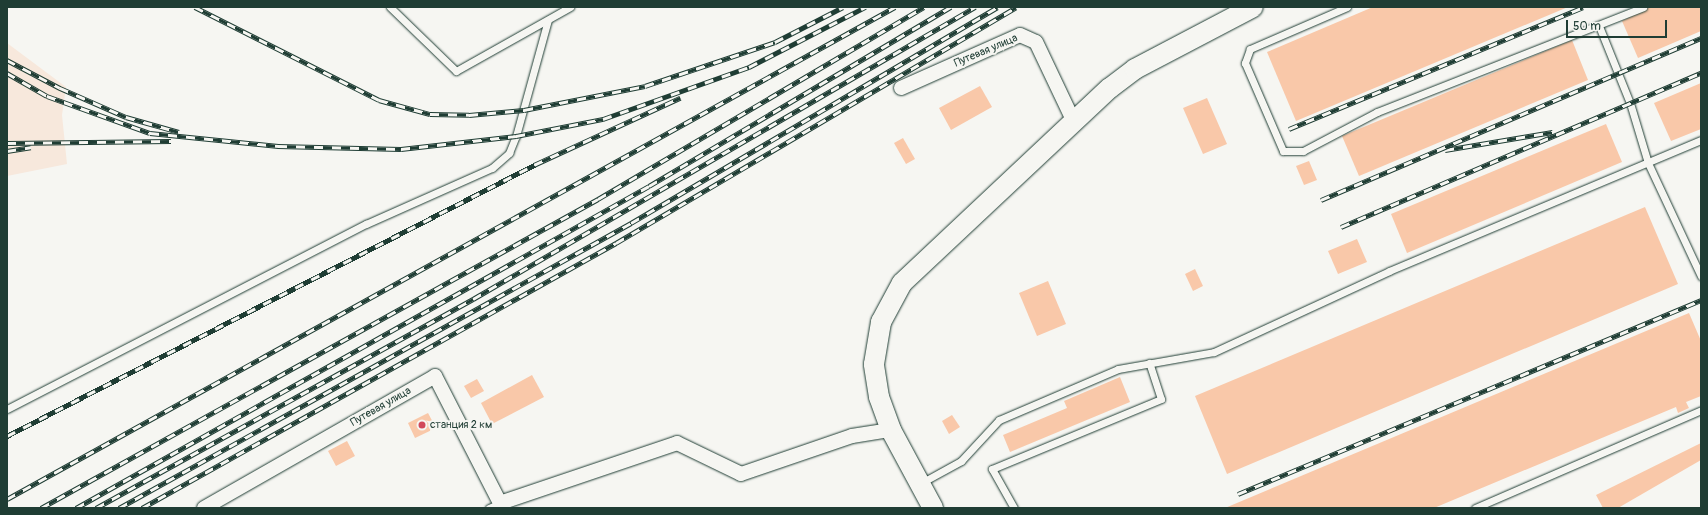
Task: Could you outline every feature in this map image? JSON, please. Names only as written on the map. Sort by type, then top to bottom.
[{"type":"main road","points":[[933,508],[891,430],[879,397],[874,364],[881,322],[895,293],[914,269],[1073,120],[1135,68],[1253,7]]},
{"type":"street","name":"Путевая улица","points":[[901,88],[1020,35],[1036,42],[1073,120]]},
{"type":"street","name":"Путевая улица","points":[[204,508],[435,376],[494,505]]},
{"type":"street","points":[[494,505],[677,443],[741,474],[852,436],[891,430]]},
{"type":"lane","points":[[390,7],[456,71],[570,7]]},
{"type":"lane","points":[[1347,7],[1250,49],[1245,63],[1283,151],[1303,151],[1377,112],[1599,26],[1643,7]]},
{"type":"lane","points":[[7,408],[366,224],[492,168],[509,153],[516,136],[548,20]]},
{"type":"lane","points":[[1599,26],[1630,103],[1648,163],[1701,276]]},
{"type":"lane","points":[[920,483],[961,461],[999,420],[1118,369],[1214,352],[1389,271],[1701,140]]},
{"type":"lane","points":[[1014,508],[992,470],[1161,399],[1149,363]]},
{"type":"lane","points":[[1475,508],[1701,410]]},
{"type":"shaded area","points":[[7,43],[66,87],[62,115],[67,164],[7,176]]},
{"type":"building","points":[[1373,7],[1568,7],[1296,121],[1267,52]]},
{"type":"building","points":[[1650,7],[1701,7],[1701,31],[1638,58],[1622,21]]},
{"type":"building","points":[[1572,40],[1588,80],[1359,176],[1342,136]]},
{"type":"building","points":[[1701,83],[1701,129],[1671,141],[1654,103]]},
{"type":"building","points":[[980,86],[992,107],[951,130],[939,108]]},
{"type":"building","points":[[1207,98],[1227,144],[1203,154],[1183,108]]},
{"type":"building","points":[[1606,124],[1622,162],[1407,253],[1391,214]]},
{"type":"building","points":[[903,138],[915,159],[906,164],[894,143]]},
{"type":"building","points":[[1309,161],[1317,180],[1304,185],[1296,166]]},
{"type":"building","points":[[1645,207],[1678,284],[1227,474],[1195,396]]},
{"type":"building","points":[[1357,239],[1367,262],[1338,274],[1328,251]]},
{"type":"building","points":[[1195,269],[1203,286],[1193,291],[1185,274]]},
{"type":"building","points":[[1048,281],[1066,324],[1037,336],[1019,293]]},
{"type":"building","points":[[1689,313],[1701,341],[1701,396],[1686,402],[1689,408],[1678,413],[1676,407],[1434,508],[1225,508]]},
{"type":"building","points":[[532,375],[544,397],[492,424],[481,403]]},
{"type":"building","points":[[1120,377],[1130,402],[1010,452],[1003,435],[1067,408],[1064,401]]},
{"type":"building","points":[[477,379],[484,391],[471,398],[464,386]]},
{"type":"building","name":"станция 2 км","points":[[428,413],[436,428],[415,438],[408,423]]},
{"type":"building","points":[[952,415],[960,427],[949,434],[942,421]]},
{"type":"building","points":[[347,441],[355,456],[336,466],[328,451]]},
{"type":"building","points":[[1701,443],[1701,460],[1618,508],[1603,508],[1596,495]]},
{"type":"railway","points":[[195,7],[379,100],[430,114],[469,115],[524,110],[645,86],[775,42],[843,7]]},
{"type":"railway","points":[[7,73],[47,96],[150,133],[278,146],[401,149],[516,136],[603,119],[749,67],[865,7]]},
{"type":"railway","points":[[7,499],[895,7]]},
{"type":"railway","points":[[41,508],[598,199],[924,7]]},
{"type":"railway","points":[[76,508],[649,186],[951,7]]},
{"type":"railway","points":[[96,508],[473,299],[975,7]]},
{"type":"railway","points":[[119,508],[631,223],[997,7]]},
{"type":"railway","points":[[142,508],[616,243],[1016,7]]},
{"type":"railway","points":[[1289,129],[1583,7]]},
{"type":"railway","points":[[1321,200],[1701,38]]},
{"type":"railway","points":[[7,60],[60,88],[126,117],[179,132]]},
{"type":"railway","points":[[1341,227],[1701,73]]},
{"type":"railway","points":[[7,436],[534,165],[680,98]]},
{"type":"railway","points":[[1445,150],[1552,132]]},
{"type":"railway","points":[[7,143],[171,141]]},
{"type":"railway","points":[[7,151],[31,147]]},
{"type":"railway","points":[[1238,494],[1701,300]]},
{"type":"place","name":"станция 2 км","points":[[422,425]]}]
